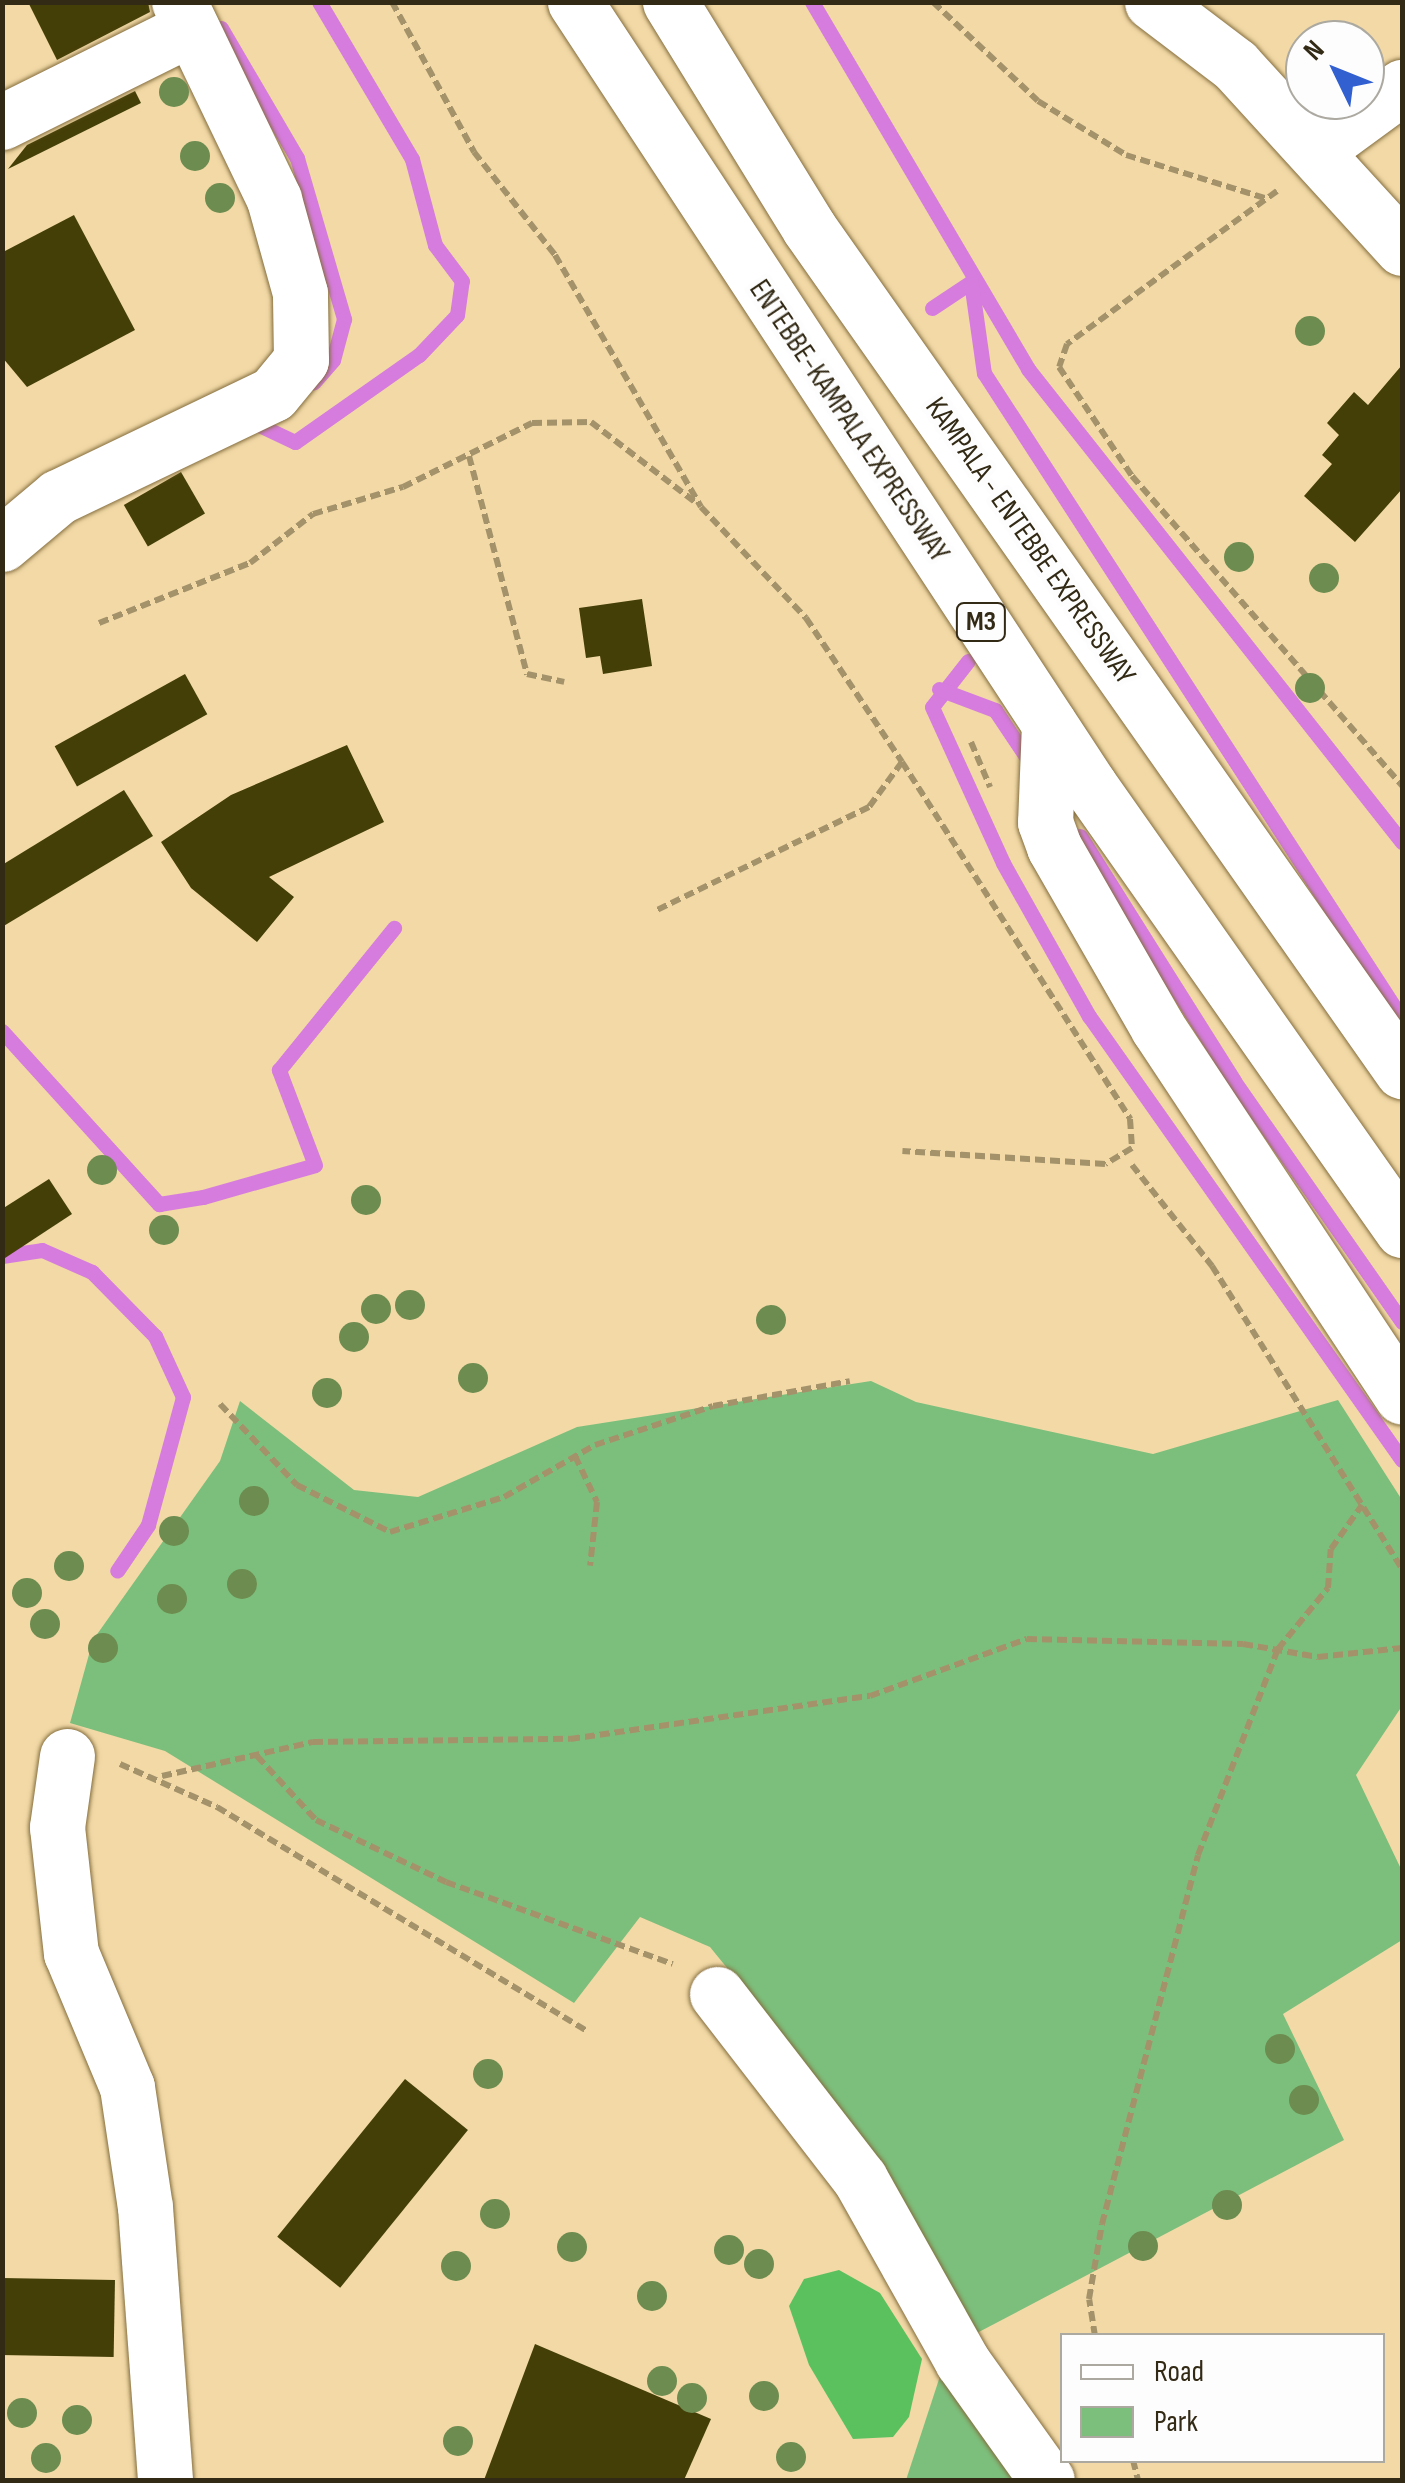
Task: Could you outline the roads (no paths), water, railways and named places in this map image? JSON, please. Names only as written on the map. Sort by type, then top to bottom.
[{"type":"main road","name":"ENTEBBE-KAMPALA EXPRESSWAY","points":[[575,2],[1049,724],[1402,1230]]},
{"type":"main road","name":"KAMPALA - ENTEBBE EXPRESSWAY","points":[[670,2],[809,228],[1402,1071]]},
{"type":"main road","points":[[1152,2],[1235,65],[1402,248]]},
{"type":"main road","points":[[2,122],[185,15],[274,199],[300,293],[301,360],[273,394],[58,497],[2,544]]},
{"type":"main road","points":[[1316,150],[1402,87]]},
{"type":"main road","points":[[1049,724],[1045,822],[1054,847],[1158,1028],[1402,1396]]},
{"type":"main road","points":[[67,1756],[57,1828],[71,1952],[127,2087],[146,2207],[165,2480]]},
{"type":"main road","points":[[717,1994],[860,2180],[962,2361],[1047,2480]]},
{"type":"waterway","points":[[257,424],[295,442],[419,355],[457,315],[462,281],[435,245],[412,159],[319,2]]},
{"type":"waterway","points":[[812,2],[1028,369],[1402,842]]},
{"type":"waterway","points":[[221,28],[297,158],[344,319],[333,360],[313,383]]},
{"type":"waterway","points":[[932,308],[971,282],[984,373],[1402,1019]]},
{"type":"waterway","points":[[968,661],[932,707],[1003,863],[1089,1016],[1402,1460]]},
{"type":"waterway","points":[[939,689],[995,710],[1029,761]]},
{"type":"waterway","points":[[1080,836],[1234,1081],[1402,1322]]},
{"type":"waterway","points":[[2,1031],[159,1204],[203,1197],[315,1165],[279,1070],[394,928]]},
{"type":"waterway","points":[[2,1256],[42,1250],[92,1272],[155,1336],[183,1397],[148,1525],[117,1571]]}]
